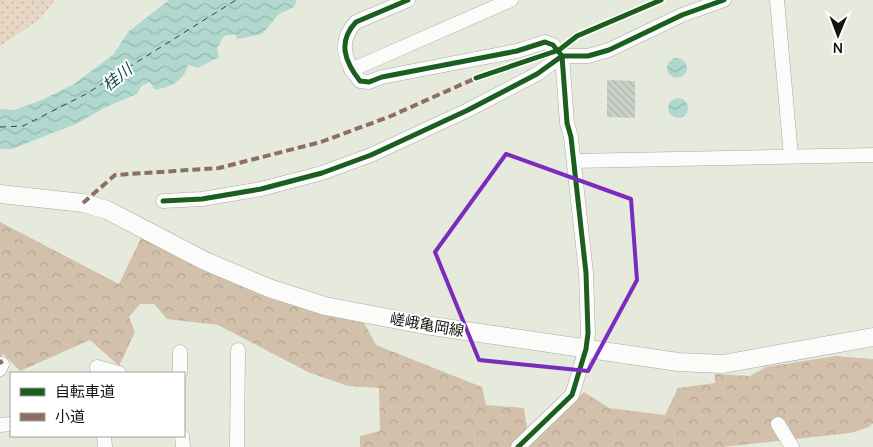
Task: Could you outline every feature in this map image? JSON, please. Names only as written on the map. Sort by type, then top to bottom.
[{"type":"main road","name":"嵯峨亀岡線","points":[[0,194],[83,204],[107,210],[205,261],[269,288],[325,306],[426,326],[678,362],[723,364],[873,337]]},
{"type":"street","points":[[408,0],[356,22],[349,29],[344,53],[352,70],[360,80],[369,82],[382,77],[517,51],[545,42],[553,45],[562,56],[567,123],[574,161],[586,273],[588,333],[586,349],[572,395],[518,447]]},
{"type":"street","points":[[352,70],[511,0]]},
{"type":"street","points":[[164,201],[202,199],[253,190],[322,173],[370,155],[468,110],[537,74],[562,56],[588,56],[609,50],[682,15],[724,0]]},
{"type":"street","points":[[777,0],[791,156]]},
{"type":"street","points":[[574,161],[873,155]]},
{"type":"street","points":[[237,447],[238,350]]},
{"type":"street","points":[[180,352],[180,372]]},
{"type":"street","points":[[98,372],[98,367],[116,372]]},
{"type":"street","points":[[778,424],[792,447]]},
{"type":"highlighted area","points":[[506,154],[631,199],[637,280],[588,371],[479,360],[435,252]]},
{"type":"shaded area","points":[[0,0],[55,0],[39,20],[0,46]]},
{"type":"green space","points":[[0,222],[119,284],[141,238],[271,299],[364,323],[376,345],[482,387],[486,405],[524,408],[529,442],[584,392],[609,408],[665,415],[678,388],[715,383],[715,374],[750,376],[766,367],[836,356],[873,359],[873,423],[869,427],[850,433],[723,447],[360,447],[360,436],[380,431],[379,388],[348,386],[308,372],[218,325],[167,319],[154,304],[140,304],[129,317],[135,332],[119,366],[90,340],[20,371],[3,354],[0,359]]},
{"type":"water","name":"桂川","points":[[169,0],[297,0],[294,7],[279,14],[262,34],[237,39],[235,34],[224,36],[217,48],[219,57],[198,68],[188,65],[183,76],[176,83],[155,90],[150,82],[141,86],[137,94],[106,107],[78,123],[12,149],[0,149],[0,109],[14,110],[42,100],[74,84],[114,54],[128,32]]},
{"type":"water","points":[[673,58],[681,58],[687,64],[687,72],[681,78],[673,78],[667,72],[667,64]]},
{"type":"water","points":[[674,98],[682,98],[688,104],[688,112],[682,118],[674,118],[668,112],[668,104]]},
{"type":"building","points":[[607,80],[635,81],[635,118],[607,117]]},
{"type":"ferry route","points":[[0,127],[23,126],[86,94],[236,0]]},
{"type":"marked path","points":[[83,203],[115,175],[219,168],[321,142],[391,116],[476,78]]},
{"type":"marked path","points":[[0,360],[2,364]]},
{"type":"cycle path","points":[[408,0],[356,22],[350,29],[345,44],[345,52],[350,67],[360,81],[369,82],[382,77],[517,51],[545,42],[553,45],[562,56],[567,123],[571,137],[586,273],[588,333],[586,349],[572,395],[518,447]]},
{"type":"cycle path","points":[[476,78],[559,50],[577,36],[661,0]]},
{"type":"cycle path","points":[[163,201],[202,199],[261,189],[322,173],[371,155],[468,110],[537,74],[562,56],[588,56],[609,50],[682,15],[724,0]]}]
